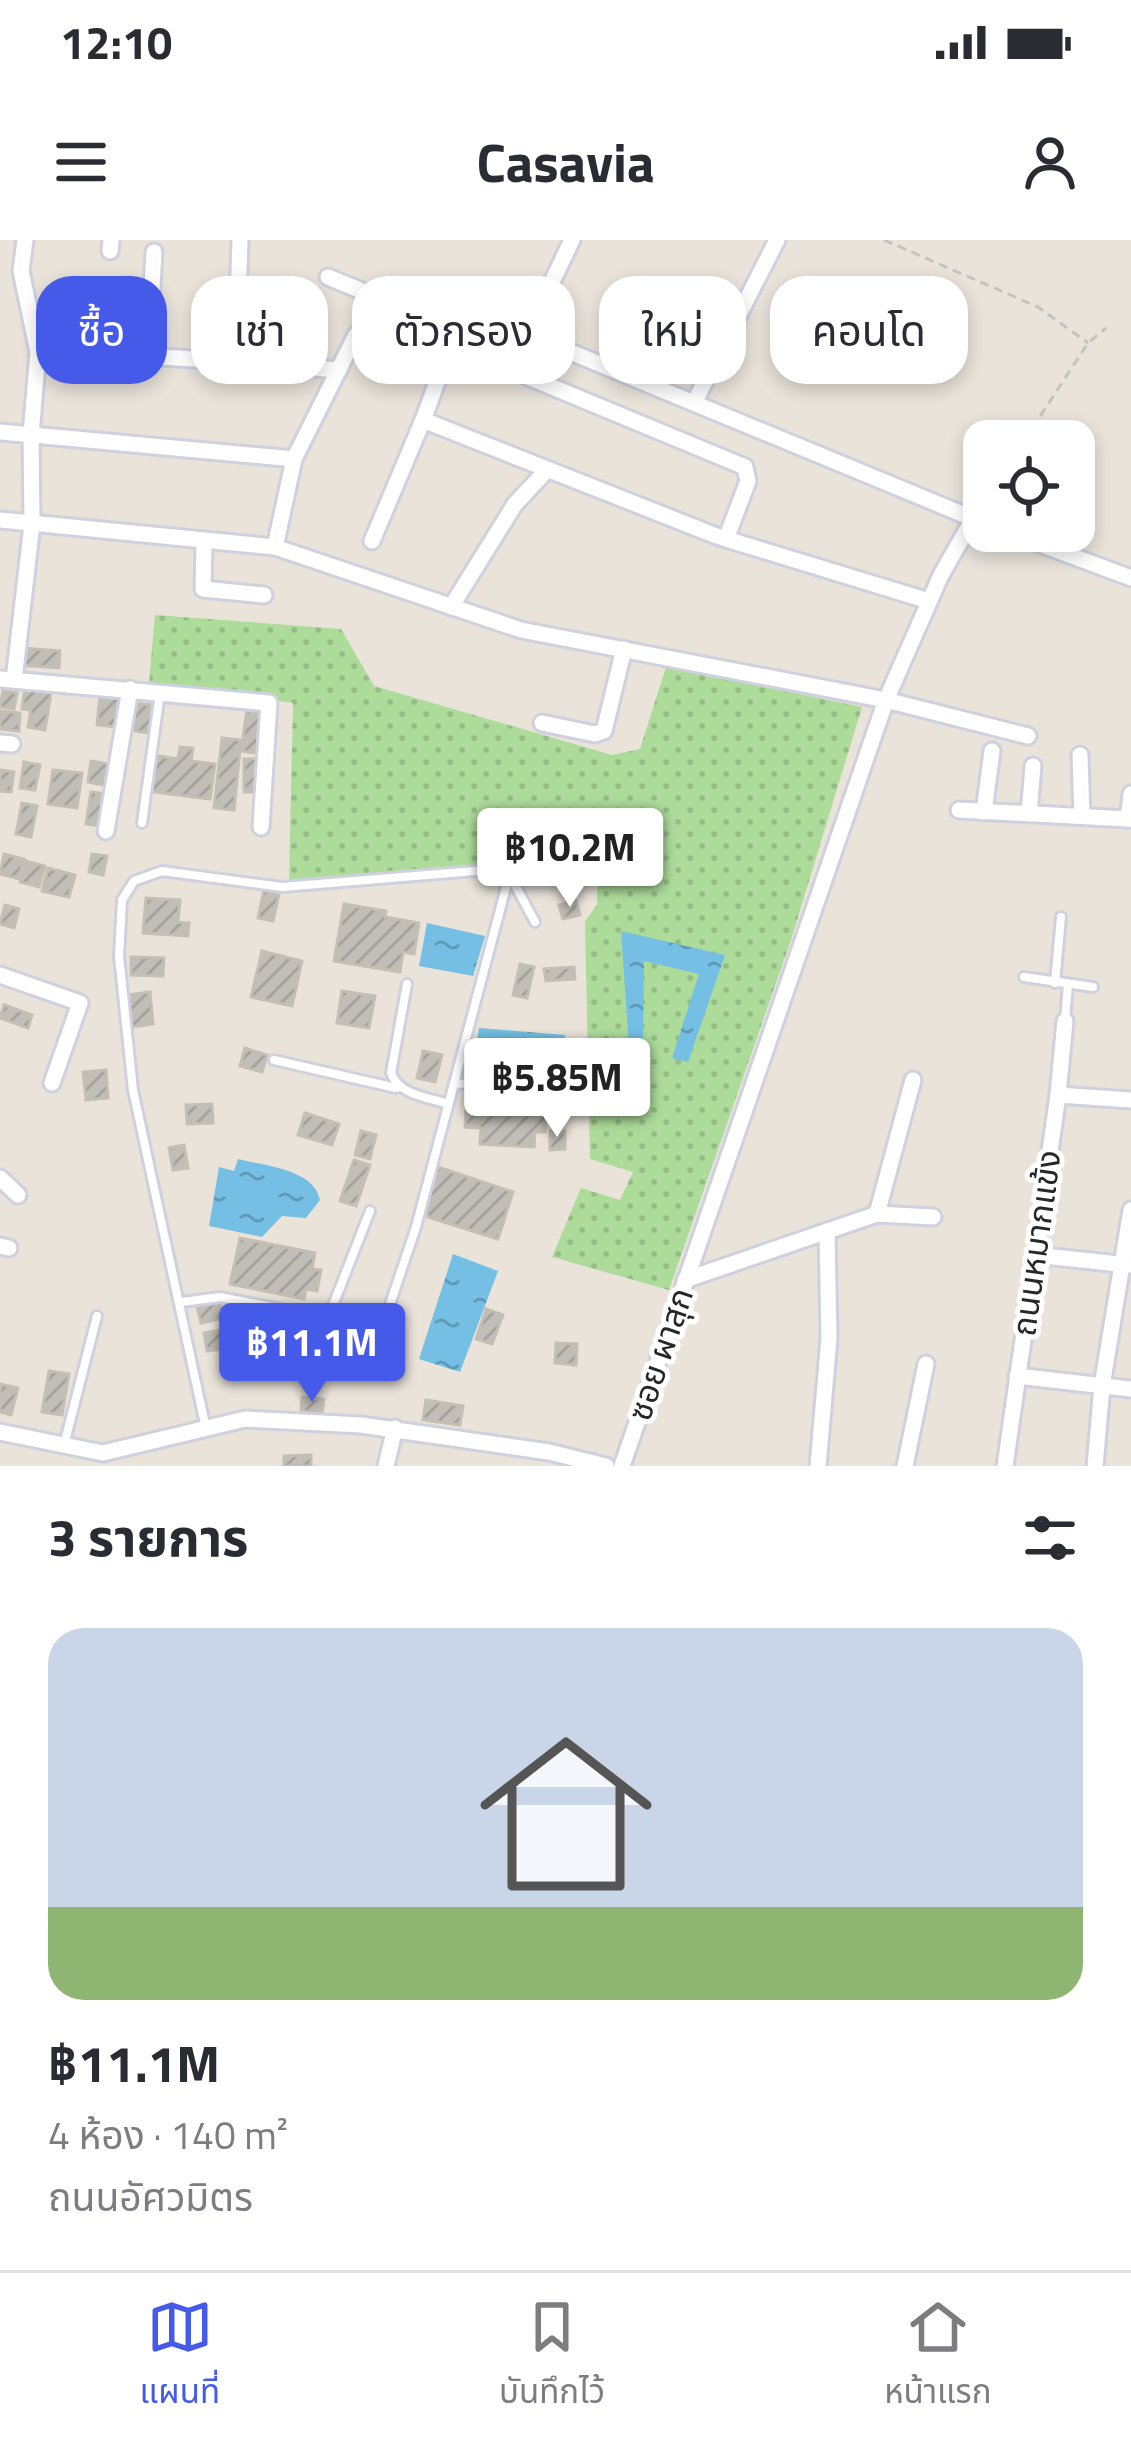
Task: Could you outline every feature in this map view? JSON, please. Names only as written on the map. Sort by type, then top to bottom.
[{"type":"street","points":[[25,240],[21,271],[36,342]]},
{"type":"street","points":[[239,276],[240,240]]},
{"type":"street","points":[[572,240],[526,334],[963,515]]},
{"type":"street","points":[[694,403],[777,240]]},
{"type":"street","points":[[153,276],[154,252]]},
{"type":"street","points":[[275,547],[295,459],[356,335],[387,307],[379,298],[328,277]]},
{"type":"street","points":[[372,541],[447,355],[454,350],[745,467],[747,483],[726,539]]},
{"type":"street","points":[[328,369],[339,370]]},
{"type":"street","points":[[36,380],[32,524],[7,679],[269,703],[261,827]]},
{"type":"street","points":[[423,420],[726,539],[929,602]]},
{"type":"street","points":[[0,432],[295,459]]},
{"type":"street","points":[[451,607],[515,504],[547,470]]},
{"type":"street","points":[[0,520],[275,547],[521,630],[886,700],[1028,736]]},
{"type":"street","points":[[204,543],[203,589],[264,595]]},
{"type":"street","name":"ซอย ผาสุก","points":[[622,1466],[886,700],[929,602],[963,546]]},
{"type":"street","points":[[1061,552],[1131,578]]},
{"type":"street","points":[[542,723],[595,734],[604,731],[624,649]]},
{"type":"street","points":[[106,831],[130,689]]},
{"type":"street","points":[[983,812],[992,751]]},
{"type":"street","points":[[1080,755],[1082,816]]},
{"type":"street","points":[[1029,814],[1033,766]]},
{"type":"street","points":[[959,810],[1129,819],[1131,794]]},
{"type":"street","points":[[0,975],[80,1003],[52,1083]]},
{"type":"street","name":"ถนนหมากแข้ง","points":[[1004,1466],[1065,1021]]},
{"type":"street","points":[[877,1214],[913,1080]]},
{"type":"street","points":[[1058,1094],[1131,1100]]},
{"type":"street","points":[[0,1178],[18,1195]]},
{"type":"street","points":[[1095,1466],[1102,1386],[1127,1265],[1131,1210]]},
{"type":"street","points":[[685,1280],[877,1214],[933,1216]]},
{"type":"street","points":[[818,1466],[829,1339],[827,1231]]},
{"type":"street","points":[[1035,1255],[1127,1265]]},
{"type":"street","points":[[905,1466],[926,1364]]},
{"type":"street","points":[[1017,1376],[1131,1389]]},
{"type":"street","points":[[0,1432],[103,1454],[245,1419],[395,1428],[549,1452],[606,1466]]},
{"type":"street","points":[[386,1466],[395,1428]]},
{"type":"street","points":[[480,1466],[483,1445]]},
{"type":"lane","points":[[142,823],[160,692]]},
{"type":"lane","points":[[206,1429],[133,1090],[119,956],[122,900],[134,881],[162,872],[283,887],[475,871],[509,874]]},
{"type":"lane","points":[[509,874],[535,922]]},
{"type":"lane","points":[[182,1303],[220,1297],[328,1318],[378,1340],[416,1227],[509,874]]},
{"type":"lane","points":[[1054,983],[1061,917]]},
{"type":"lane","points":[[1024,977],[1093,987]]},
{"type":"lane","points":[[404,1090],[391,1073],[407,984]]},
{"type":"lane","points":[[1065,1021],[1068,985]]},
{"type":"lane","points":[[274,1060],[448,1104]]},
{"type":"lane","points":[[454,1082],[572,1094]]},
{"type":"lane","points":[[328,1318],[370,1211]]},
{"type":"lane","points":[[63,1446],[97,1316]]},
{"type":"path","points":[[884,240],[1038,307],[1088,343]]},
{"type":"path","points":[[1038,420],[1088,343],[1106,328]]},
{"type":"green space","points":[[155,615],[341,629],[374,686],[612,755],[640,749],[666,667],[862,707],[791,940],[669,1290],[552,1257],[581,1188],[620,1200],[633,1172],[590,1159],[585,921],[597,905],[598,856],[289,881],[293,703],[149,683]]},
{"type":"water","points":[[427,923],[485,936],[473,976],[419,966]]},
{"type":"water","points":[[621,931],[725,955],[688,1062],[672,1058],[699,974],[644,961],[643,1052],[629,1048]]},
{"type":"water","points":[[479,1028],[565,1035],[561,1081],[472,1074]]},
{"type":"water","points":[[238,1159],[299,1175],[320,1200],[306,1218],[282,1216],[262,1237],[209,1226],[219,1167],[234,1171]]},
{"type":"water","points":[[453,1254],[498,1271],[460,1372],[419,1359]]},
{"type":"building","points":[[21,648],[60,651],[59,668],[20,665]]},
{"type":"building","points":[[25,689],[51,693],[45,730],[28,727],[31,710],[22,709]]},
{"type":"building","points":[[3,691],[17,693],[14,709],[0,707]]},
{"type":"building","points":[[100,696],[122,698],[119,727],[97,725]]},
{"type":"building","points":[[133,703],[153,705],[149,733],[129,730]]},
{"type":"building","points":[[248,703],[269,706],[263,754],[241,751]]},
{"type":"building","points":[[0,711],[20,713],[19,731],[0,729]]},
{"type":"building","points":[[222,738],[241,740],[234,810],[214,808]]},
{"type":"building","points":[[180,747],[193,748],[191,761],[215,764],[210,799],[147,791],[152,755],[178,759]]},
{"type":"building","points":[[244,759],[259,759],[258,792],[244,792]]},
{"type":"building","points":[[91,761],[114,765],[110,786],[88,782]]},
{"type":"building","points":[[24,762],[40,765],[35,790],[20,788]]},
{"type":"building","points":[[0,770],[14,772],[11,792],[0,791]]},
{"type":"building","points":[[53,770],[82,773],[77,808],[48,804]]},
{"type":"building","points":[[91,792],[107,794],[102,826],[86,824]]},
{"type":"building","points":[[22,803],[37,806],[31,837],[16,834]]},
{"type":"building","points":[[4,854],[24,859],[19,879],[0,874]]},
{"type":"building","points":[[92,854],[107,856],[103,875],[89,872]]},
{"type":"building","points":[[25,861],[45,866],[39,887],[20,882]]},
{"type":"building","points":[[48,868],[75,875],[69,897],[42,891]]},
{"type":"building","points":[[264,890],[279,894],[273,921],[258,918]]},
{"type":"building","points":[[146,898],[180,900],[178,922],[189,923],[188,936],[143,933]]},
{"type":"building","points":[[576,901],[580,915],[563,919],[559,905]]},
{"type":"building","points":[[344,904],[419,923],[414,954],[403,952],[400,972],[334,961]]},
{"type":"building","points":[[5,905],[19,909],[14,928],[0,924]]},
{"type":"building","points":[[262,951],[302,961],[292,1006],[251,997]]},
{"type":"building","points":[[131,957],[164,958],[163,976],[131,975]]},
{"type":"building","points":[[520,964],[534,967],[527,998],[513,995]]},
{"type":"building","points":[[574,967],[575,979],[546,981],[544,969]]},
{"type":"building","points":[[342,991],[375,996],[369,1028],[337,1023]]},
{"type":"building","points":[[150,992],[153,1024],[131,1027],[128,995]]},
{"type":"building","points":[[4,1005],[32,1015],[28,1028],[0,1018]]},
{"type":"building","points":[[245,1048],[267,1055],[262,1072],[240,1066]]},
{"type":"building","points":[[423,1051],[442,1055],[435,1082],[417,1078]]},
{"type":"building","points":[[106,1070],[108,1098],[86,1100],[83,1072]]},
{"type":"building","points":[[467,1095],[547,1100],[545,1132],[535,1132],[534,1147],[480,1144],[481,1128],[465,1127]]},
{"type":"building","points":[[212,1104],[213,1123],[187,1124],[186,1105]]},
{"type":"building","points":[[305,1113],[339,1124],[332,1145],[298,1135]]},
{"type":"building","points":[[361,1131],[376,1135],[370,1159],[355,1155]]},
{"type":"building","points":[[550,1131],[565,1131],[565,1149],[550,1150]]},
{"type":"building","points":[[184,1145],[188,1168],[173,1170],[169,1148]]},
{"type":"building","points":[[354,1160],[370,1165],[356,1206],[340,1201]]},
{"type":"building","points":[[438,1167],[513,1192],[498,1239],[428,1217],[425,1207]]},
{"type":"building","points":[[240,1238],[315,1253],[312,1269],[321,1270],[317,1291],[306,1289],[304,1299],[230,1284]]},
{"type":"building","points":[[220,1302],[224,1318],[201,1323],[197,1307]]},
{"type":"building","points":[[486,1309],[503,1315],[492,1344],[476,1339]]},
{"type":"building","points":[[302,1322],[327,1326],[321,1360],[296,1356]]},
{"type":"building","points":[[220,1330],[223,1349],[207,1351],[204,1333]]},
{"type":"building","points":[[556,1343],[577,1344],[576,1365],[555,1363]]},
{"type":"building","points":[[49,1371],[69,1374],[62,1415],[42,1412]]},
{"type":"building","points":[[0,1384],[18,1388],[11,1415],[0,1412]]},
{"type":"building","points":[[302,1397],[324,1399],[322,1413],[301,1411]]},
{"type":"building","points":[[426,1400],[463,1406],[460,1425],[423,1420]]},
{"type":"building","points":[[311,1455],[311,1466],[284,1466],[284,1456]]}]
